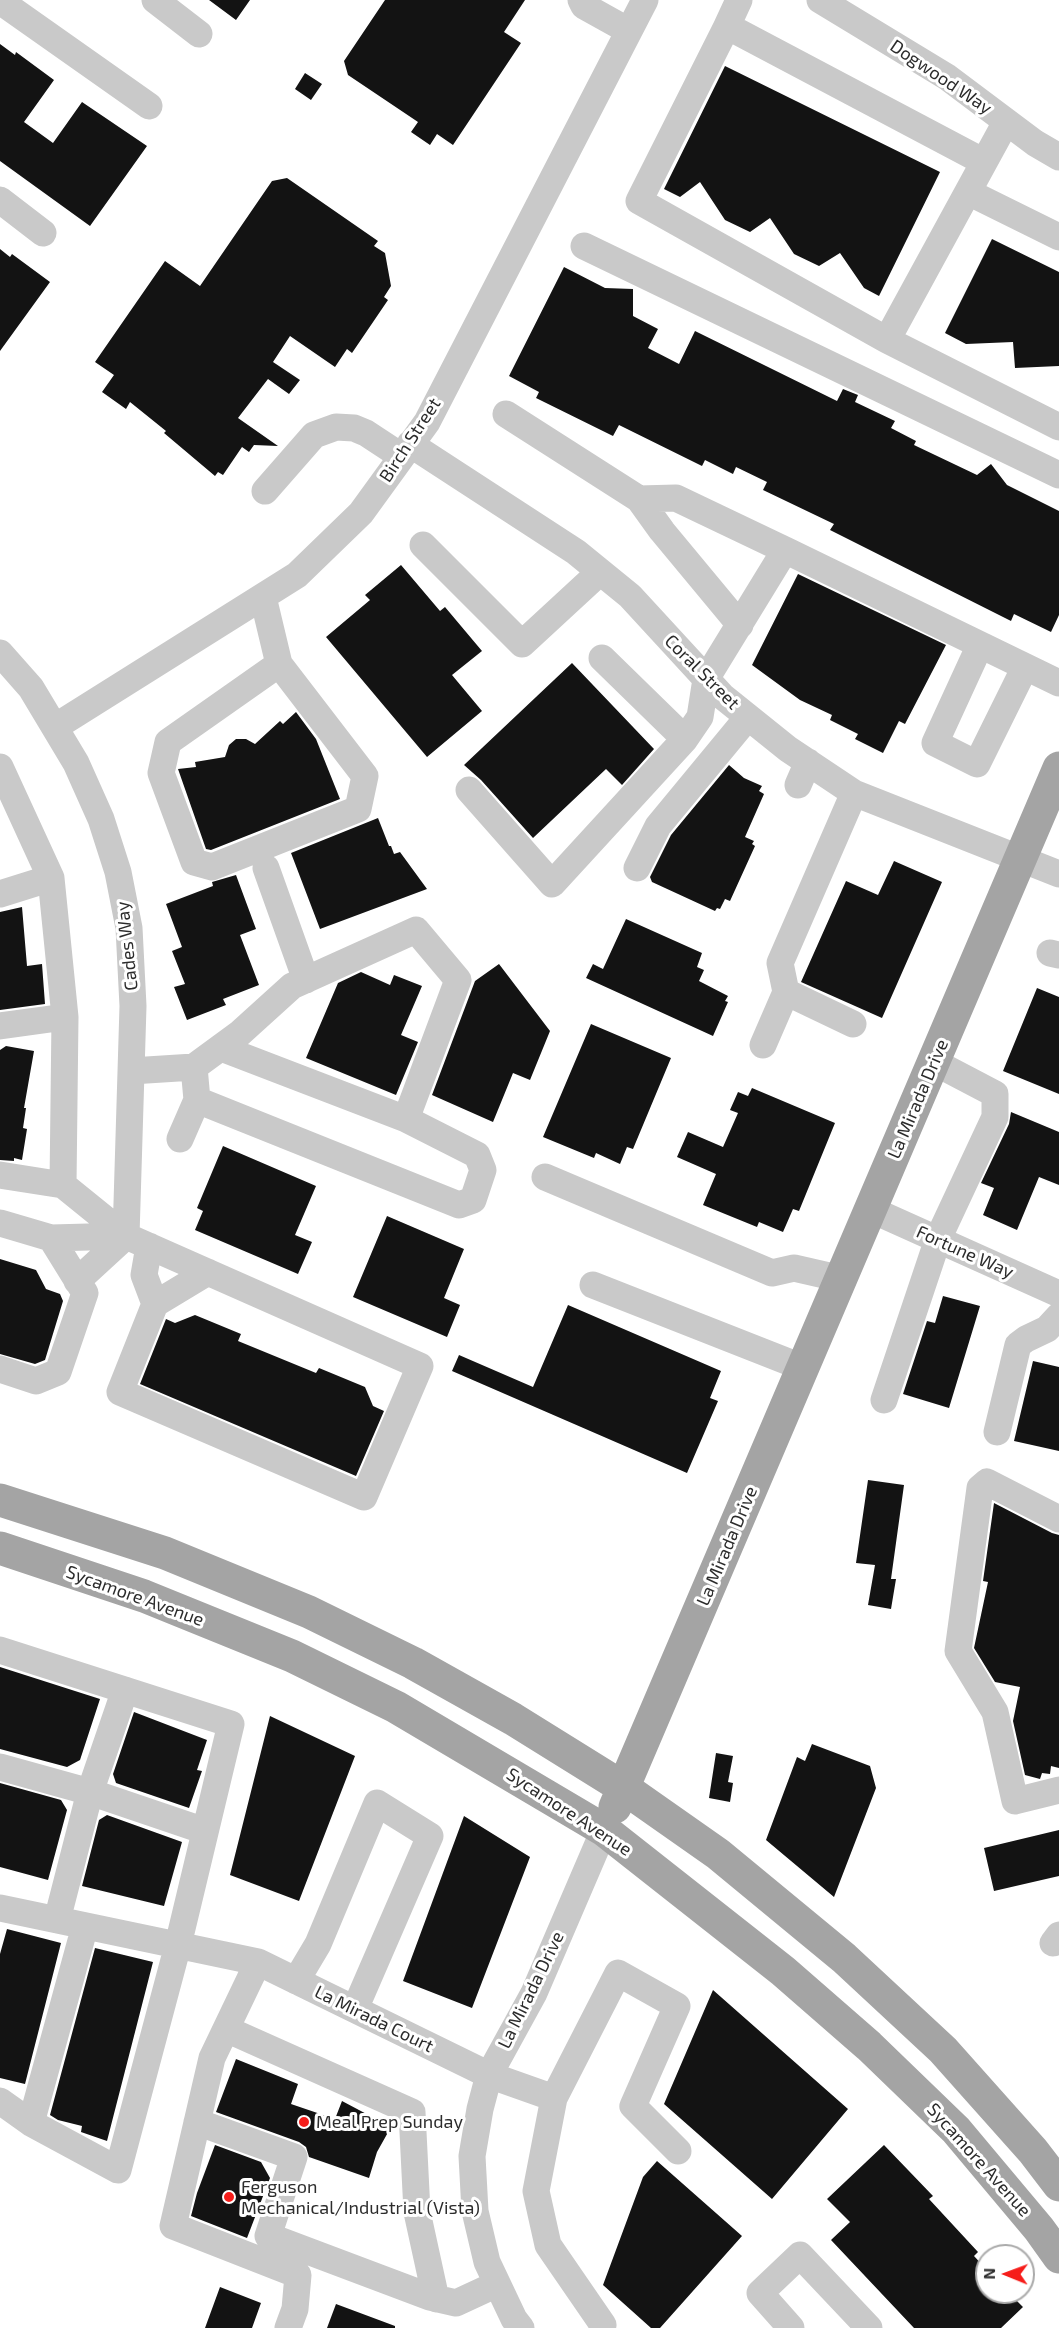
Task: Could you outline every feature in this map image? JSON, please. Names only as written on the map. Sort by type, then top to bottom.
[{"type":"main road","name":"La Mirada Drive","points":[[604,1830],[872,1210],[1059,768]]},
{"type":"main road","points":[[0,1500],[165,1553],[309,1612],[413,1663],[513,1719],[624,1788],[718,1854],[844,1958],[943,2050],[1033,2151],[1059,2185]]},
{"type":"main road","name":"Sycamore Avenue","points":[[0,1548],[144,1596],[292,1656],[396,1707],[604,1830],[783,1971],[869,2046],[956,2130],[1039,2229],[1059,2257]]},
{"type":"street","points":[[155,0],[199,34]]},
{"type":"street","points":[[581,0],[584,6],[629,31]]},
{"type":"street","name":"Birch Street","points":[[55,728],[297,576],[361,513],[427,422],[645,0]]},
{"type":"street","points":[[739,0],[639,201],[887,340],[1059,427]]},
{"type":"street","name":"Dogwood Way","points":[[820,0],[947,77],[1035,143],[1059,157]]},
{"type":"street","points":[[0,1],[149,106]]},
{"type":"street","points":[[727,26],[984,162]]},
{"type":"street","points":[[887,340],[1006,122]]},
{"type":"street","points":[[968,192],[1059,237]]},
{"type":"street","points":[[0,200],[43,233]]},
{"type":"street","points":[[584,246],[1059,475]]},
{"type":"street","points":[[506,414],[639,499],[662,531],[740,625]]},
{"type":"street","name":"Coral Street","points":[[265,491],[314,435],[336,427],[354,428],[406,450],[576,552],[630,596],[722,696],[748,717],[803,774],[1059,874]]},
{"type":"street","points":[[639,499],[676,498],[1059,683]]},
{"type":"street","points":[[423,545],[522,644],[600,572]]},
{"type":"street","points":[[470,790],[552,884],[685,739],[700,717],[706,679],[785,550]]},
{"type":"street","points":[[263,597],[279,664],[365,777],[358,809],[212,867],[194,862],[161,773],[168,742],[279,664]]},
{"type":"street","points":[[980,645],[935,742],[977,764],[1025,667]]},
{"type":"street","name":"Cades Way","points":[[0,653],[31,688],[76,763],[97,809],[118,872],[129,928],[133,1006],[131,1071],[138,1241],[144,1275],[155,1304]]},
{"type":"street","points":[[602,658],[685,739]]},
{"type":"street","points":[[637,868],[658,826],[748,717]]},
{"type":"street","points":[[0,767],[51,878],[65,1017],[63,1185]]},
{"type":"street","points":[[763,1045],[786,992],[780,963],[854,793]]},
{"type":"street","points":[[266,868],[306,980]]},
{"type":"street","points":[[0,894],[51,878]]},
{"type":"street","points":[[131,1071],[194,1067],[240,1034],[292,986],[416,930],[458,980],[406,1119]]},
{"type":"street","points":[[786,992],[853,1024]]},
{"type":"street","points":[[0,1026],[65,1017]]},
{"type":"street","points":[[197,1100],[459,1205],[474,1200],[483,1170],[477,1155],[406,1119],[221,1048]]},
{"type":"street","points":[[884,1400],[938,1239],[995,1117],[994,1094],[934,1062]]},
{"type":"street","points":[[180,1139],[197,1100],[194,1067]]},
{"type":"street","points":[[0,1175],[63,1185],[138,1241],[208,1272],[420,1366],[364,1497],[120,1392],[155,1304],[208,1272]]},
{"type":"street","points":[[545,1177],[772,1273],[794,1268],[842,1279]]},
{"type":"street","name":"Fortune Way","points":[[872,1210],[1059,1294]]},
{"type":"street","points":[[0,1223],[51,1238],[138,1241]]},
{"type":"street","points":[[0,1369],[36,1381],[57,1372],[84,1293],[51,1238]]},
{"type":"street","points":[[77,1281],[138,1241]]},
{"type":"street","points":[[593,1285],[804,1368]]},
{"type":"street","points":[[997,1432],[1018,1345],[1047,1329],[1059,1316]]},
{"type":"street","points":[[1059,1518],[987,1482],[980,1488],[958,1651],[995,1712],[1015,1801],[1059,1790]]},
{"type":"street","points":[[0,1650],[231,1724],[178,1945],[118,2170],[31,2123],[0,2101]]},
{"type":"street","points":[[57,1920],[90,1792],[125,1690]]},
{"type":"street","points":[[0,1767],[90,1792],[205,1831]]},
{"type":"street","points":[[296,1981],[318,1944],[376,1803],[430,1836],[355,2009]]},
{"type":"street","name":"La Mirada Drive","points":[[521,2328],[514,2319],[487,2262],[475,2211],[472,2156],[480,2109],[489,2075],[534,1992],[604,1830]]},
{"type":"street","name":"La Mirada Court","points":[[0,1908],[258,1962],[489,2075],[554,2098]]},
{"type":"street","points":[[31,2123],[85,1926]]},
{"type":"street","points":[[258,1962],[212,2058],[173,2226],[302,2263],[456,2303],[497,2284]]},
{"type":"street","points":[[602,2328],[603,2325],[548,2245],[536,2191],[554,2098],[618,1973],[677,2006],[633,2106],[678,2151]]},
{"type":"street","points":[[226,2029],[412,2112],[417,2212],[436,2299]]},
{"type":"street","points":[[197,2122],[294,2157],[268,2236],[302,2263]]},
{"type":"street","points":[[791,2328],[760,2294],[800,2255],[869,2328]]},
{"type":"street","points":[[288,2328],[295,2309],[302,2263]]},
{"type":"building","points":[[209,0],[250,0],[236,20]]},
{"type":"building","points":[[385,0],[525,0],[504,32],[521,43],[453,145],[437,134],[430,145],[411,132],[418,122],[348,75],[344,61]]},
{"type":"building","points":[[0,44],[15,55],[16,52],[54,80],[24,122],[53,143],[82,102],[147,146],[90,226],[0,161]]},
{"type":"building","points":[[725,66],[940,172],[879,296],[864,288],[840,253],[819,266],[794,254],[770,218],[750,232],[725,220],[700,182],[680,197],[664,189]]},
{"type":"building","points":[[305,73],[322,84],[311,100],[295,89]]},
{"type":"building","points":[[287,178],[378,241],[374,246],[385,253],[391,286],[384,297],[388,300],[352,353],[347,349],[335,367],[290,336],[273,362],[300,380],[289,394],[268,379],[238,418],[278,446],[254,445],[249,452],[242,447],[223,475],[218,472],[215,476],[130,402],[126,409],[102,392],[114,375],[95,362],[165,261],[200,286],[272,181]]},
{"type":"building","points":[[992,239],[1059,272],[1059,366],[1015,368],[1013,342],[966,344],[945,333]]},
{"type":"building","points":[[0,249],[10,257],[12,254],[50,282],[0,351]]},
{"type":"building","points":[[564,267],[605,288],[633,289],[633,316],[658,329],[648,348],[679,364],[695,331],[837,401],[843,389],[858,395],[855,402],[895,421],[891,428],[916,441],[914,445],[977,475],[991,464],[1007,485],[1059,511],[1059,615],[1051,632],[1014,614],[1011,621],[830,530],[834,524],[763,490],[767,482],[736,467],[733,474],[705,460],[702,466],[619,425],[613,436],[536,398],[539,392],[509,376]]},
{"type":"building","points":[[401,565],[440,611],[445,607],[482,651],[452,675],[482,711],[427,757],[326,637],[370,600],[365,595]]},
{"type":"building","points":[[798,574],[946,645],[905,724],[899,721],[883,753],[855,739],[858,734],[830,720],[832,715],[800,700],[752,665]]},
{"type":"building","points":[[572,663],[654,749],[622,785],[606,769],[533,838],[481,780],[464,765]]},
{"type":"building","points":[[296,712],[316,739],[340,799],[211,850],[206,849],[178,769],[196,767],[195,762],[225,757],[229,745],[236,739],[246,739],[255,744],[280,721],[283,724]]},
{"type":"building","points":[[729,765],[744,778],[762,786],[759,791],[764,794],[745,837],[754,841],[752,844],[755,846],[730,901],[725,899],[720,909],[717,908],[715,911],[652,882],[650,877],[671,835]]},
{"type":"building","points":[[378,818],[394,854],[400,852],[427,889],[320,929],[291,853]]},
{"type":"building","points":[[894,861],[942,882],[882,1018],[801,982],[846,881],[878,895]]},
{"type":"building","points":[[236,875],[256,929],[240,935],[259,985],[223,999],[226,1005],[187,1020],[174,987],[185,984],[172,951],[182,947],[166,904],[213,886],[212,882]]},
{"type":"building","points":[[22,907],[27,966],[42,964],[45,1004],[0,1010],[0,912]]},
{"type":"building","points":[[626,919],[702,953],[697,967],[704,970],[699,981],[728,996],[725,1001],[728,1002],[713,1036],[586,978],[593,964],[603,969]]},
{"type":"building","points":[[499,964],[550,1031],[530,1080],[513,1073],[493,1122],[432,1095],[475,981]]},
{"type":"building","points":[[361,972],[390,985],[394,975],[422,986],[401,1035],[418,1042],[396,1095],[306,1058],[338,983]]},
{"type":"building","points":[[1037,988],[1059,997],[1059,1094],[1003,1071]]},
{"type":"building","points":[[591,1024],[671,1058],[633,1149],[627,1147],[620,1164],[596,1153],[594,1158],[543,1137]]},
{"type":"building","points":[[6,1046],[34,1051],[24,1108],[26,1108],[23,1128],[27,1129],[22,1160],[14,1158],[14,1161],[0,1160],[0,1050]]},
{"type":"building","points":[[752,1088],[835,1123],[799,1211],[793,1209],[783,1232],[759,1222],[757,1227],[703,1205],[716,1174],[677,1157],[688,1132],[723,1147],[738,1113],[730,1110],[738,1092],[748,1096]]},
{"type":"building","points":[[1011,1112],[1059,1132],[1059,1185],[1039,1177],[1017,1230],[983,1215],[994,1188],[981,1183],[1009,1124]]},
{"type":"building","points":[[223,1146],[316,1186],[295,1235],[312,1242],[298,1274],[195,1230],[203,1211],[197,1208]]},
{"type":"building","points":[[387,1216],[464,1249],[444,1298],[460,1305],[447,1337],[353,1297]]},
{"type":"building","points":[[0,1259],[36,1270],[46,1289],[60,1294],[63,1301],[45,1360],[35,1364],[0,1354]]},
{"type":"building","points":[[943,1296],[980,1306],[949,1408],[903,1394],[927,1321],[935,1323]]},
{"type":"building","points":[[568,1305],[721,1371],[710,1398],[718,1401],[687,1473],[452,1371],[459,1355],[533,1387]]},
{"type":"building","points":[[195,1315],[241,1334],[238,1341],[316,1373],[319,1368],[365,1387],[373,1406],[384,1411],[356,1476],[140,1384],[166,1319],[175,1323]]},
{"type":"building","points":[[1033,1361],[1059,1367],[1059,1451],[1014,1441]]},
{"type":"building","points":[[868,1480],[904,1485],[891,1579],[896,1579],[891,1609],[868,1605],[875,1565],[856,1563]]},
{"type":"building","points":[[994,1503],[1059,1535],[1059,1768],[1051,1766],[1050,1774],[1042,1773],[1040,1779],[1025,1775],[1013,1721],[1020,1687],[995,1682],[974,1648],[988,1582],[983,1581]]},
{"type":"building","points":[[0,1667],[100,1699],[80,1760],[67,1767],[0,1749]]},
{"type":"building","points":[[134,1712],[207,1740],[197,1770],[202,1771],[189,1808],[116,1783],[113,1774]]},
{"type":"building","points":[[270,1716],[355,1756],[299,1901],[230,1875]]},
{"type":"building","points":[[812,1744],[870,1766],[876,1788],[834,1897],[766,1840],[797,1757],[805,1761]]},
{"type":"building","points":[[716,1753],[733,1756],[728,1782],[733,1783],[730,1802],[709,1798]]},
{"type":"building","points":[[0,1783],[61,1800],[67,1810],[48,1880],[0,1867]]},
{"type":"building","points":[[107,1815],[182,1842],[164,1906],[82,1886],[99,1820]]},
{"type":"building","points":[[464,1816],[530,1857],[472,2008],[403,1981]]},
{"type":"building","points":[[1059,1830],[1059,1876],[994,1891],[984,1848]]},
{"type":"building","points":[[7,1929],[61,1943],[25,2084],[0,2078],[0,1954]]},
{"type":"building","points":[[95,1948],[153,1962],[107,2141],[81,2132],[82,2126],[58,2120],[50,2115]]},
{"type":"building","points":[[713,1990],[848,2109],[772,2199],[664,2104]]},
{"type":"building","name":"Meal Prep Sunday","points":[[236,2059],[298,2084],[291,2104],[335,2119],[342,2101],[391,2127],[377,2152],[369,2178],[309,2157],[306,2147],[299,2142],[216,2112]]},
{"type":"building","name":"Ferguson Mechanical/Industrial (Vista)","points":[[215,2145],[261,2162],[270,2178],[247,2238],[191,2216]]},
{"type":"building","points":[[884,2145],[933,2196],[929,2199],[975,2249],[975,2304],[1020,2304],[1023,2307],[1001,2328],[914,2328],[831,2240],[850,2222],[827,2199]]},
{"type":"building","points":[[657,2161],[742,2236],[660,2328],[651,2328],[603,2285],[643,2177]]},
{"type":"building","points":[[220,2287],[261,2303],[252,2328],[205,2328]]},
{"type":"building","points":[[336,2304],[395,2326],[395,2328],[327,2328]]},
{"type":"place","name":"Meal Prep Sunday","points":[[304,2122]]},
{"type":"place","name":"Ferguson Mechanical/Industrial (Vista)","points":[[229,2197]]}]
